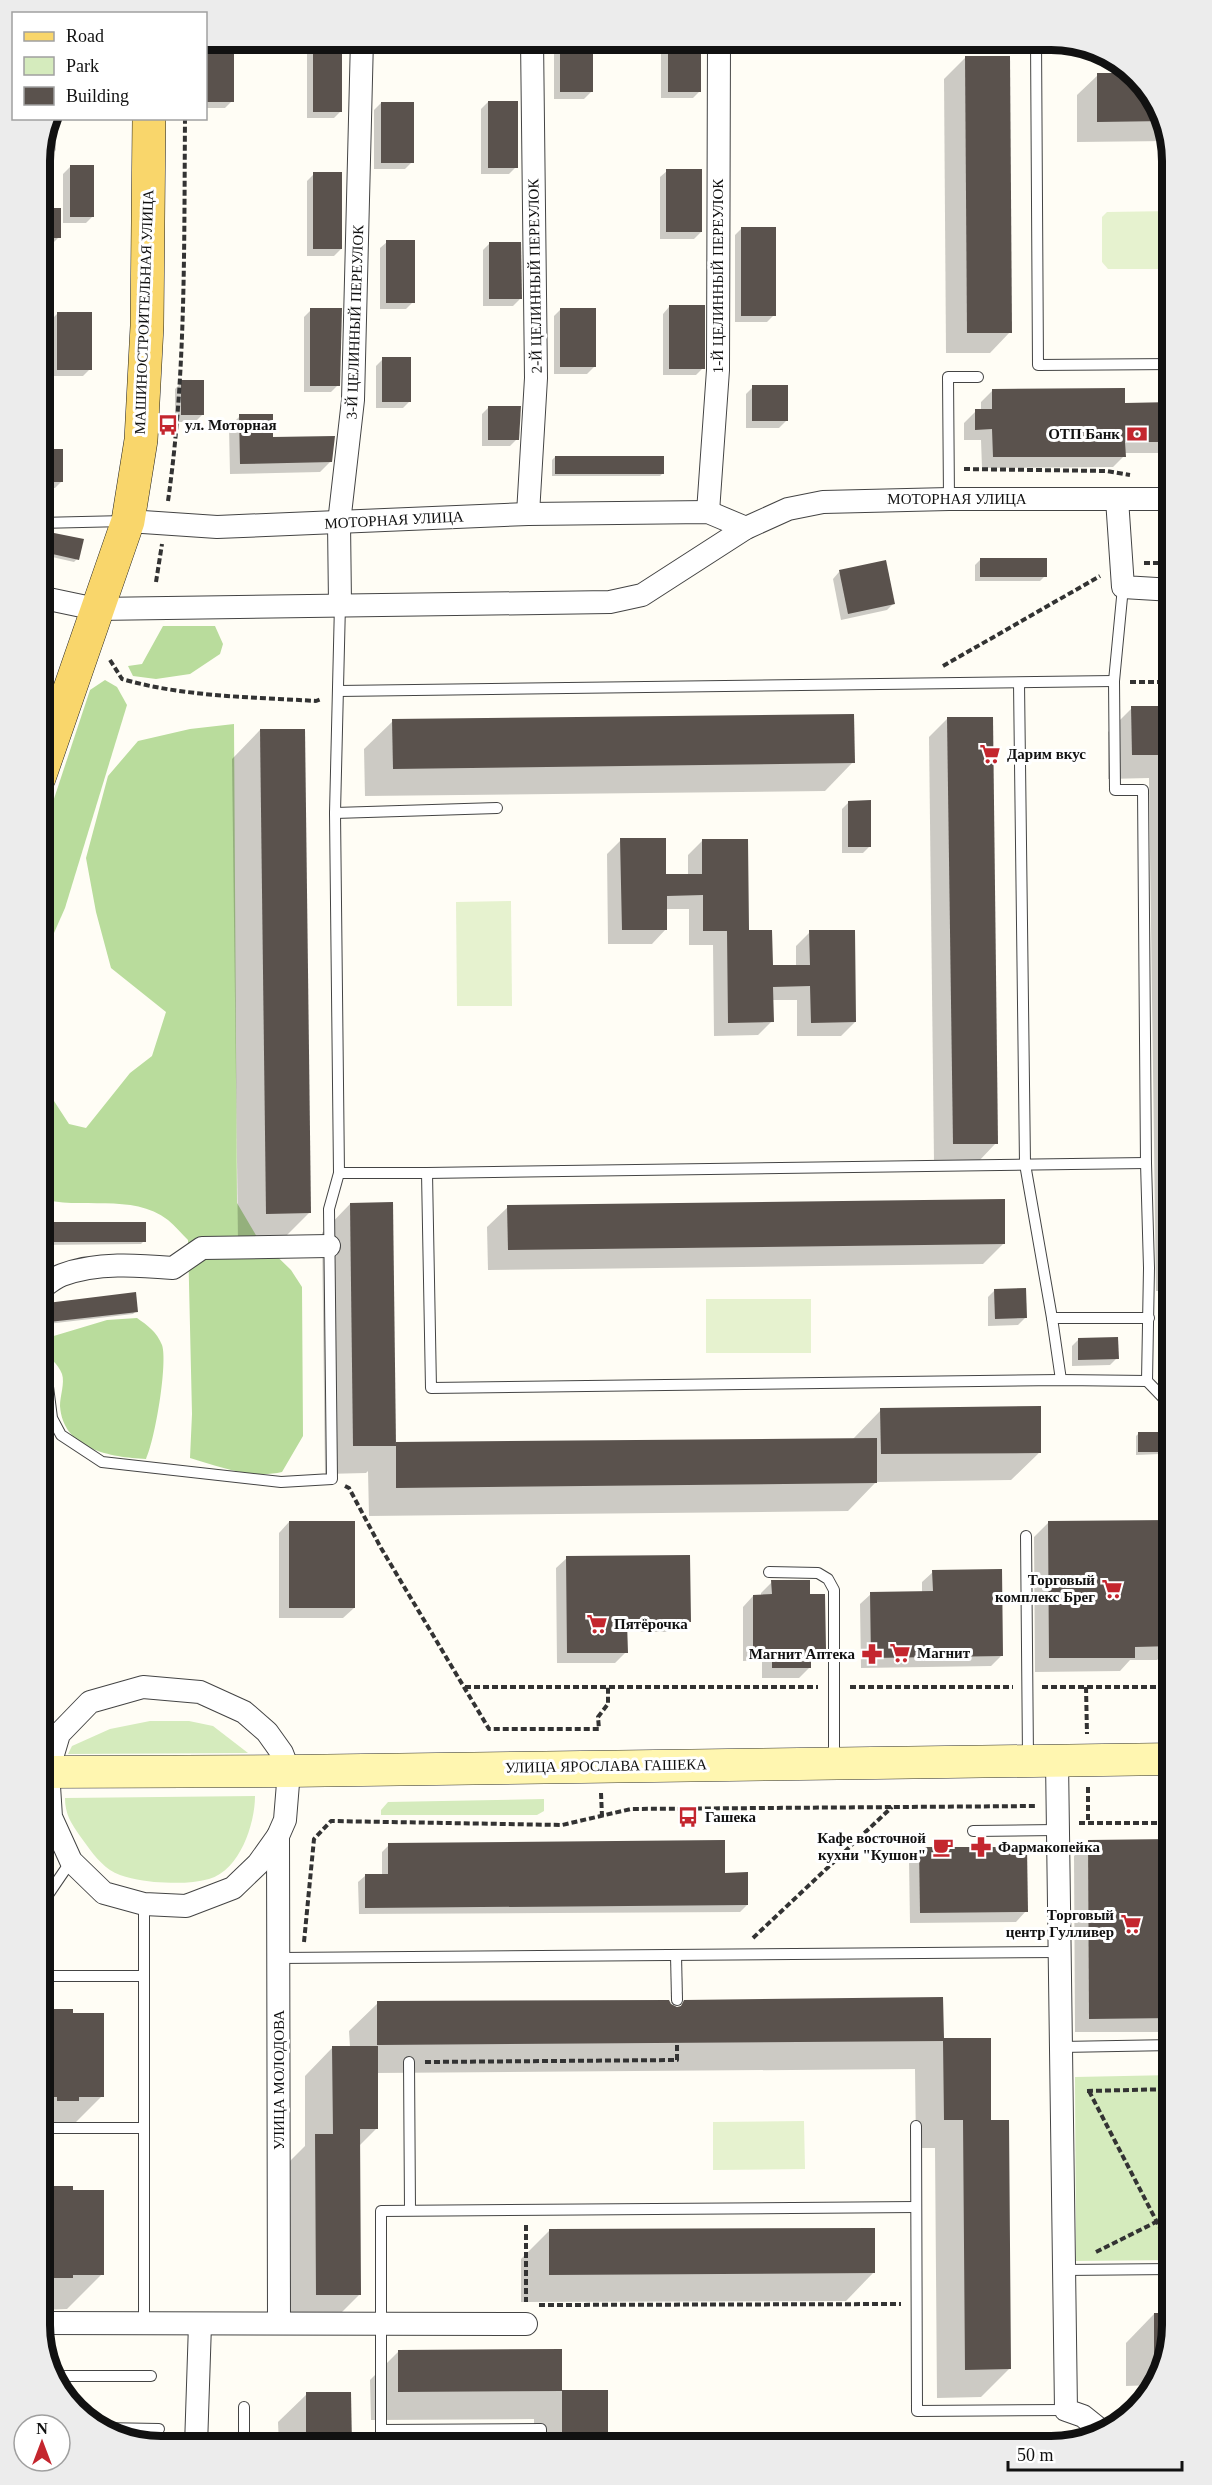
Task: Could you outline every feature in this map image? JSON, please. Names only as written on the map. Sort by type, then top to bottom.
[{"type":"main road","name":"МАШИНОСТРОИТЕЛЬНАЯ УЛИЦА","points":[[50,745],[128,521],[141,440],[147,326],[149,120]]},
{"type":"main road","name":"УЛИЦА ЯРОСЛАВА ГАШЕКА","points":[[50,1772],[1162,1759]]},
{"type":"street","name":"3-Й ЦЕЛИННЫЙ ПЕРЕУЛОК","points":[[340,604],[339,523],[353,400],[362,50]]},
{"type":"street","name":"2-Й ЦЕЛИННЫЙ ПЕРЕУЛОК","points":[[528,514],[536,378],[532,50]]},
{"type":"street","name":"1-Й ЦЕЛИННЫЙ ПЕРЕУЛОК","points":[[708,512],[718,370],[719,50]]},
{"type":"street","name":"МОТОРНАЯ УЛИЦА","points":[[50,599],[96,609],[610,602],[642,595],[746,528],[788,509],[823,502],[948,499],[1162,499]]},
{"type":"street","points":[[1118,499],[1123,586],[1162,589]]},
{"type":"street","name":"МОТОРНАЯ УЛИЦА","points":[[128,521],[217,527],[528,514],[708,512],[746,528]]},
{"type":"street","points":[[50,1282],[61,1275],[88,1269],[136,1264],[173,1268],[202,1248],[329,1246]]},
{"type":"street","points":[[50,1757],[59,1734],[90,1702],[143,1687],[200,1692],[244,1712],[267,1732],[282,1753],[289,1771],[285,1820],[278,1836],[258,1864],[233,1888],[186,1906],[144,1904],[104,1893],[71,1861],[50,1811]]},
{"type":"street","points":[[1043,1761],[1057,1820],[1066,2410],[1083,2416],[1096,2426]]},
{"type":"street","name":"УЛИЦА МОЛОДОВА","points":[[278,1836],[279,2323]]},
{"type":"street","points":[[50,2323],[381,2324],[530,2312]]},
{"type":"street","points":[[196,2435],[200,2324]]},
{"type":"lane","points":[[1036,50],[1038,365],[1162,364]]},
{"type":"lane","points":[[948,499],[948,377],[978,377]]},
{"type":"lane","name":"МОТОРНАЯ УЛИЦА","points":[[50,523],[128,521]]},
{"type":"lane","points":[[1123,586],[1114,681],[1115,790],[1143,790],[1149,1318],[1147,1381]]},
{"type":"lane","points":[[50,1402],[52,1418],[61,1435],[102,1462],[281,1482],[332,1479],[329,1209],[339,1173],[335,813],[340,604]]},
{"type":"lane","points":[[338,691],[1114,681]]},
{"type":"lane","points":[[1019,683],[1025,1164],[1061,1380]]},
{"type":"lane","points":[[335,813],[497,808]]},
{"type":"lane","points":[[339,1173],[1146,1163]]},
{"type":"lane","points":[[427,1173],[431,1388],[1061,1380],[1147,1381],[1162,1397]]},
{"type":"lane","points":[[1052,1318],[1149,1318]]},
{"type":"lane","points":[[1026,1536],[1043,1761]]},
{"type":"lane","points":[[769,1572],[818,1573],[828,1579],[834,1590],[834,1763]]},
{"type":"lane","points":[[973,1831],[1057,1820]]},
{"type":"lane","points":[[50,1892],[71,1861]]},
{"type":"lane","points":[[144,1904],[144,2324]]},
{"type":"lane","points":[[279,1958],[1059,1952]]},
{"type":"lane","points":[[676,1955],[677,2000]]},
{"type":"lane","points":[[50,1976],[144,1976]]},
{"type":"lane","points":[[1060,2047],[1162,2045]]},
{"type":"lane","points":[[409,2062],[410,2210]]},
{"type":"lane","points":[[916,2126],[917,2411],[1066,2410]]},
{"type":"lane","points":[[50,2128],[144,2128]]},
{"type":"lane","points":[[381,2435],[381,2211],[916,2207]]},
{"type":"lane","points":[[1064,2270],[1162,2269]]},
{"type":"lane","points":[[62,2376],[151,2376]]},
{"type":"lane","points":[[244,2407],[244,2435]]},
{"type":"lane","points":[[121,2428],[159,2428]]},
{"type":"lane","points":[[381,2430],[541,2429],[541,2435]]},
{"type":"path","points":[[156,582],[177,441],[184,253],[185,120]]},
{"type":"path","points":[[948,469],[1106,471],[1137,476]]},
{"type":"path","points":[[910,684],[1122,563],[1162,563]]},
{"type":"path","points":[[110,657],[111,664],[122,679],[139,684],[226,696],[316,701],[338,691]]},
{"type":"path","points":[[1114,681],[1162,682]]},
{"type":"path","points":[[332,1479],[349,1488],[381,1548],[489,1729],[599,1729],[598,1717],[608,1704],[608,1687]]},
{"type":"path","points":[[735,1955],[892,1807]]},
{"type":"path","points":[[303,1958],[314,1839],[331,1821],[562,1826],[631,1809],[892,1807],[1057,1820],[1162,1823]]},
{"type":"path","points":[[409,2062],[677,2060],[677,2044]]},
{"type":"path","points":[[1062,2091],[1162,2089]]},
{"type":"path","points":[[1089,2091],[1162,2230]]},
{"type":"path","points":[[526,2209],[530,2312],[916,2304]]},
{"type":"path","points":[[1091,2255],[1162,2218]]},
{"type":"green space","points":[[1162,211],[1162,269],[1108,269],[1102,262],[1102,217],[1107,212]]},
{"type":"green space","points":[[163,626],[215,626],[223,644],[220,654],[190,674],[156,679],[133,676],[128,666],[142,664]]},
{"type":"green space","points":[[105,680],[117,687],[127,705],[65,908],[50,942],[50,811],[90,690]]},
{"type":"green space","points":[[234,724],[237,1203],[257,1237],[291,1270],[302,1287],[303,1436],[282,1472],[271,1474],[236,1471],[190,1458],[192,1414],[188,1240],[168,1220],[138,1207],[122,1204],[50,1201],[50,1097],[69,1124],[86,1128],[130,1073],[152,1056],[166,1012],[111,968],[96,912],[86,858],[108,776],[138,741],[190,729]]},
{"type":"green space","points":[[511,901],[512,1006],[457,1006],[456,902]]},
{"type":"green space","points":[[706,1299],[811,1299],[811,1353],[706,1353]]},
{"type":"green space","points":[[137,1318],[148,1326],[162,1345],[163,1368],[160,1402],[146,1459],[118,1456],[91,1448],[79,1442],[63,1421],[60,1406],[62,1374],[50,1358],[50,1337],[107,1320]]},
{"type":"green space","points":[[150,1721],[189,1721],[213,1726],[248,1753],[68,1754],[72,1746],[110,1729]]},
{"type":"green space","points":[[255,1796],[249,1832],[244,1845],[229,1866],[220,1874],[209,1879],[182,1883],[137,1879],[110,1870],[101,1863],[74,1827],[65,1804],[65,1798]]},
{"type":"green space","points":[[544,1799],[544,1811],[537,1815],[381,1815],[381,1810],[388,1802]]},
{"type":"green space","points":[[1162,2075],[1162,2260],[1076,2261],[1075,2077]]},
{"type":"green space","points":[[804,2121],[805,2169],[713,2170],[713,2122]]},
{"type":"building","points":[[207,50],[234,50],[234,102],[207,102]]},
{"type":"building","points":[[313,50],[342,50],[342,112],[313,112]]},
{"type":"building","points":[[560,50],[593,50],[593,92],[560,92]]},
{"type":"building","points":[[668,50],[701,50],[701,92],[668,92]]},
{"type":"building","points":[[965,56],[1010,56],[1012,333],[967,333]]},
{"type":"building","points":[[1097,73],[1120,73],[1125,77],[1144,99],[1155,121],[1097,122]]},
{"type":"building","points":[[488,101],[518,101],[518,168],[488,168]]},
{"type":"building","points":[[381,102],[414,102],[414,163],[381,163]]},
{"type":"building","points":[[70,165],[94,165],[94,217],[70,217]]},
{"type":"building","points":[[666,169],[702,169],[702,232],[666,232]]},
{"type":"building","points":[[313,172],[342,172],[342,249],[313,249]]},
{"type":"building","points":[[50,208],[61,208],[61,238],[50,238]]},
{"type":"building","points":[[741,227],[776,227],[776,316],[741,316]]},
{"type":"building","points":[[386,240],[415,240],[415,303],[386,303]]},
{"type":"building","points":[[489,242],[521,242],[522,299],[489,299]]},
{"type":"building","points":[[669,305],[705,305],[705,369],[669,369]]},
{"type":"building","points":[[310,308],[342,308],[340,386],[310,386]]},
{"type":"building","points":[[560,308],[596,308],[596,367],[560,367]]},
{"type":"building","points":[[57,312],[92,312],[92,370],[57,370]]},
{"type":"building","points":[[382,357],[411,357],[411,402],[382,402]]},
{"type":"building","points":[[181,380],[204,380],[204,415],[181,415]]},
{"type":"building","points":[[752,385],[788,385],[788,421],[752,421]]},
{"type":"building","points":[[1125,388],[1125,403],[1162,402],[1162,442],[1125,442],[1126,457],[993,457],[992,429],[975,430],[975,409],[992,409],[992,389]]},
{"type":"building","points":[[488,406],[521,406],[519,440],[488,440]]},
{"type":"building","points":[[239,414],[273,414],[273,437],[335,436],[332,462],[240,464]]},
{"type":"building","points":[[50,449],[63,449],[63,482],[50,482]]},
{"type":"building","points":[[555,456],[664,456],[664,474],[555,474]]},
{"type":"building","points":[[50,532],[84,539],[79,560],[50,553]]},
{"type":"building","points":[[980,558],[1047,558],[1047,577],[980,577]]},
{"type":"building","points":[[886,560],[895,604],[848,614],[839,570]]},
{"type":"building","points":[[1131,706],[1162,706],[1162,755],[1132,755]]},
{"type":"building","points":[[854,714],[855,763],[393,769],[392,719]]},
{"type":"building","points":[[947,717],[993,717],[998,1144],[953,1144]]},
{"type":"building","points":[[260,729],[305,729],[311,1213],[266,1214]]},
{"type":"building","points":[[871,800],[871,847],[848,847],[848,801]]},
{"type":"building","points":[[620,838],[666,838],[666,874],[702,874],[702,839],[748,839],[749,930],[772,930],[773,965],[810,965],[809,930],[855,930],[856,1022],[811,1023],[810,986],[773,987],[774,1022],[728,1023],[727,931],[703,931],[703,895],[667,896],[667,930],[622,930]]},
{"type":"building","points":[[1005,1199],[1005,1244],[508,1250],[507,1205]]},
{"type":"building","points":[[393,1202],[396,1446],[353,1446],[350,1203]]},
{"type":"building","points":[[50,1222],[146,1222],[146,1242],[50,1242]]},
{"type":"building","points":[[1026,1288],[1027,1318],[995,1319],[994,1289]]},
{"type":"building","points":[[136,1292],[138,1312],[50,1322],[50,1303]]},
{"type":"building","points":[[1118,1337],[1119,1359],[1078,1360],[1078,1338]]},
{"type":"building","points":[[1041,1406],[1041,1453],[881,1454],[880,1408]]},
{"type":"building","points":[[1138,1432],[1162,1432],[1162,1452],[1138,1452]]},
{"type":"building","points":[[877,1438],[877,1483],[396,1488],[396,1442]]},
{"type":"building","points":[[1162,1520],[1162,1646],[1135,1647],[1135,1658],[1049,1658],[1048,1521]]},
{"type":"building","points":[[289,1521],[355,1521],[355,1608],[289,1608]]},
{"type":"building","points":[[690,1555],[691,1622],[627,1622],[628,1653],[567,1653],[566,1556]]},
{"type":"building","points":[[1002,1569],[1003,1656],[871,1658],[870,1592],[933,1591],[932,1570]]},
{"type":"building","points":[[771,1580],[810,1580],[810,1594],[825,1594],[826,1650],[811,1650],[811,1668],[772,1668],[772,1650],[753,1651],[753,1595],[772,1594]]},
{"type":"building","name":"Торговый центр Гулливер","points":[[1162,1839],[1162,2018],[1089,2019],[1088,1840]]},
{"type":"building","points":[[725,1840],[725,1873],[748,1872],[748,1905],[365,1908],[365,1874],[388,1874],[388,1843]]},
{"type":"building","points":[[919,1847],[1027,1847],[1028,1912],[920,1913]]},
{"type":"building","points":[[943,1997],[944,2038],[991,2038],[991,2120],[1009,2120],[1011,2369],[965,2370],[963,2120],[944,2120],[943,2041],[377,2045],[377,2001],[669,2000],[677,2007],[681,2006],[684,2000]]},
{"type":"building","points":[[50,2009],[73,2009],[73,2013],[104,2013],[104,2097],[79,2097],[79,2101],[57,2101],[57,2097],[50,2097]]},
{"type":"building","points":[[332,2046],[378,2046],[378,2129],[360,2129],[361,2295],[316,2295],[315,2134],[333,2134]]},
{"type":"building","points":[[50,2186],[73,2186],[73,2190],[104,2190],[104,2275],[73,2275],[73,2278],[50,2278]]},
{"type":"building","points":[[875,2228],[875,2273],[549,2275],[549,2229]]},
{"type":"building","points":[[1154,2313],[1162,2313],[1162,2339],[1154,2366]]},
{"type":"building","points":[[562,2349],[562,2390],[608,2390],[608,2436],[562,2435],[562,2391],[398,2392],[398,2350]]},
{"type":"building","points":[[306,2392],[351,2392],[352,2435],[306,2435]]},
{"type":"place","name":"ул. Моторная","points":[[168,425]]},
{"type":"place","name":"ОТП Банк","points":[[1137,434]]},
{"type":"place","name":"Дарим вкус","points":[[990,754]]},
{"type":"place","name":"Торговый комплекс Брег","points":[[1112,1589]]},
{"type":"place","name":"Пятёрочка","points":[[597,1624]]},
{"type":"place","name":"Магнит","points":[[900,1653]]},
{"type":"place","name":"Магнит Аптека","points":[[872,1654]]},
{"type":"place","name":"Гашека","points":[[688,1817]]},
{"type":"place","name":"Кафе восточной кухни \"Кушон\"","points":[[943,1847]]},
{"type":"place","name":"Фармакопейка","points":[[981,1847]]},
{"type":"place","name":"Торговый центр Гулливер","points":[[1131,1924]]}]
